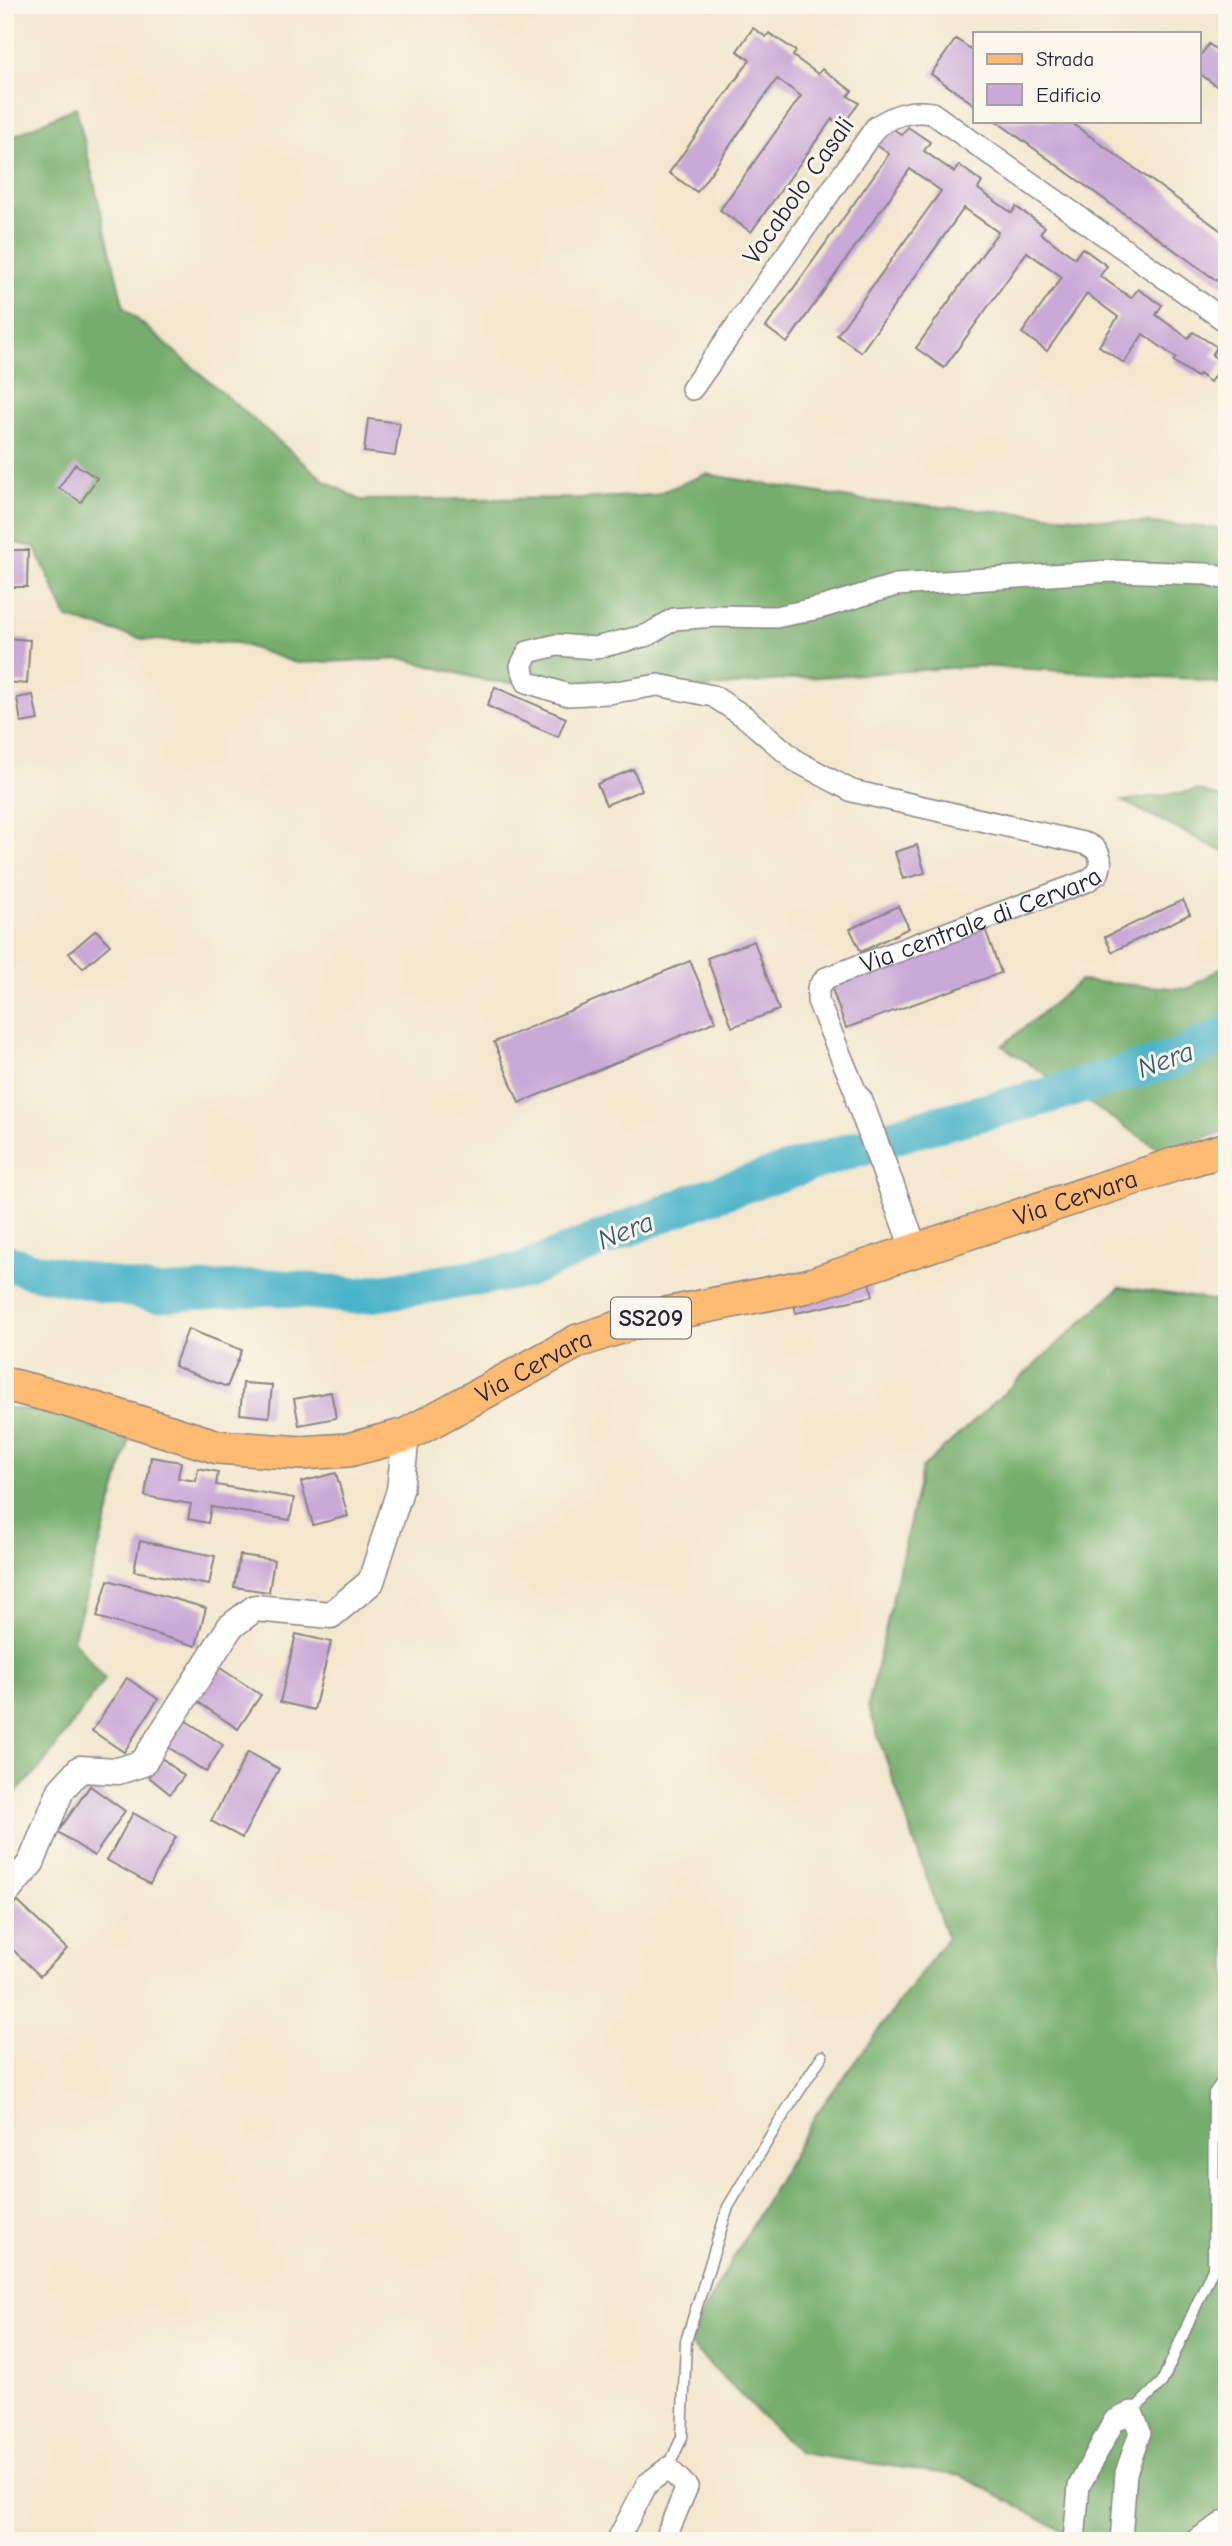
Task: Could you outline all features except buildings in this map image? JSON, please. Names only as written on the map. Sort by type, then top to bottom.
[{"type":"main road","name":"Via Cervara","points":[[5,1384],[60,1398],[218,1447],[302,1453],[348,1450],[406,1435],[578,1341],[652,1317],[807,1286],[1227,1149]]},
{"type":"street","name":"Vocabolo Casali","points":[[692,389],[876,127],[891,117],[912,111],[932,113],[1227,322]]},
{"type":"street","name":"Via centrale di Cervara","points":[[915,1251],[859,1100],[818,1001],[818,988],[826,978],[1087,881],[1098,873],[1101,860],[1099,854],[1090,845],[852,791],[796,761],[745,717],[713,696],[658,685],[609,693],[568,695],[527,682],[521,666],[528,652],[557,645],[595,648],[648,635],[674,619],[716,616],[776,617],[896,586],[1112,570],[1207,574],[1227,579]]},
{"type":"street","points":[[5,1894],[31,1863],[61,1790],[80,1769],[118,1771],[143,1763],[230,1627],[254,1608],[331,1615],[371,1582],[400,1490],[406,1435]]},
{"type":"street","points":[[1073,2541],[1079,2486],[1114,2421],[1132,2412],[1140,2432],[1126,2473],[1121,2541]]},
{"type":"street","points":[[617,2541],[647,2484],[668,2469],[687,2487],[664,2541]]},
{"type":"street","points":[[1195,2541],[1227,2520]]},
{"type":"lane","points":[[668,2469],[682,2437],[686,2341],[728,2207],[822,2056]]},
{"type":"lane","points":[[1132,2412],[1163,2382],[1213,2268],[1214,2093],[1227,2075]]},
{"type":"green space","points":[[76,107],[124,308],[325,481],[360,500],[654,495],[706,474],[868,501],[1227,529],[1227,685],[1193,679],[979,666],[791,679],[656,693],[487,681],[404,659],[296,663],[237,643],[146,640],[67,618],[35,547],[5,541],[5,140]]},
{"type":"green space","points":[[1198,790],[1227,800],[1227,854],[1122,801]]},
{"type":"green space","points":[[1227,964],[1227,1131],[1162,1151],[1002,1046],[1080,981],[1187,989]]},
{"type":"green space","points":[[1120,1287],[1227,1302],[1227,2541],[1074,2541],[1074,2537],[962,2476],[799,2453],[686,2341],[816,2114],[947,1938],[868,1706],[922,1468]]},
{"type":"green space","points":[[5,1408],[55,1411],[130,1438],[73,1640],[105,1679],[43,1764],[5,1805]]},
{"type":"waterway","name":"Nera","points":[[5,1262],[30,1270],[156,1294],[272,1287],[357,1296],[522,1271],[703,1198],[914,1130],[1036,1099],[1175,1059],[1227,1033]]}]
